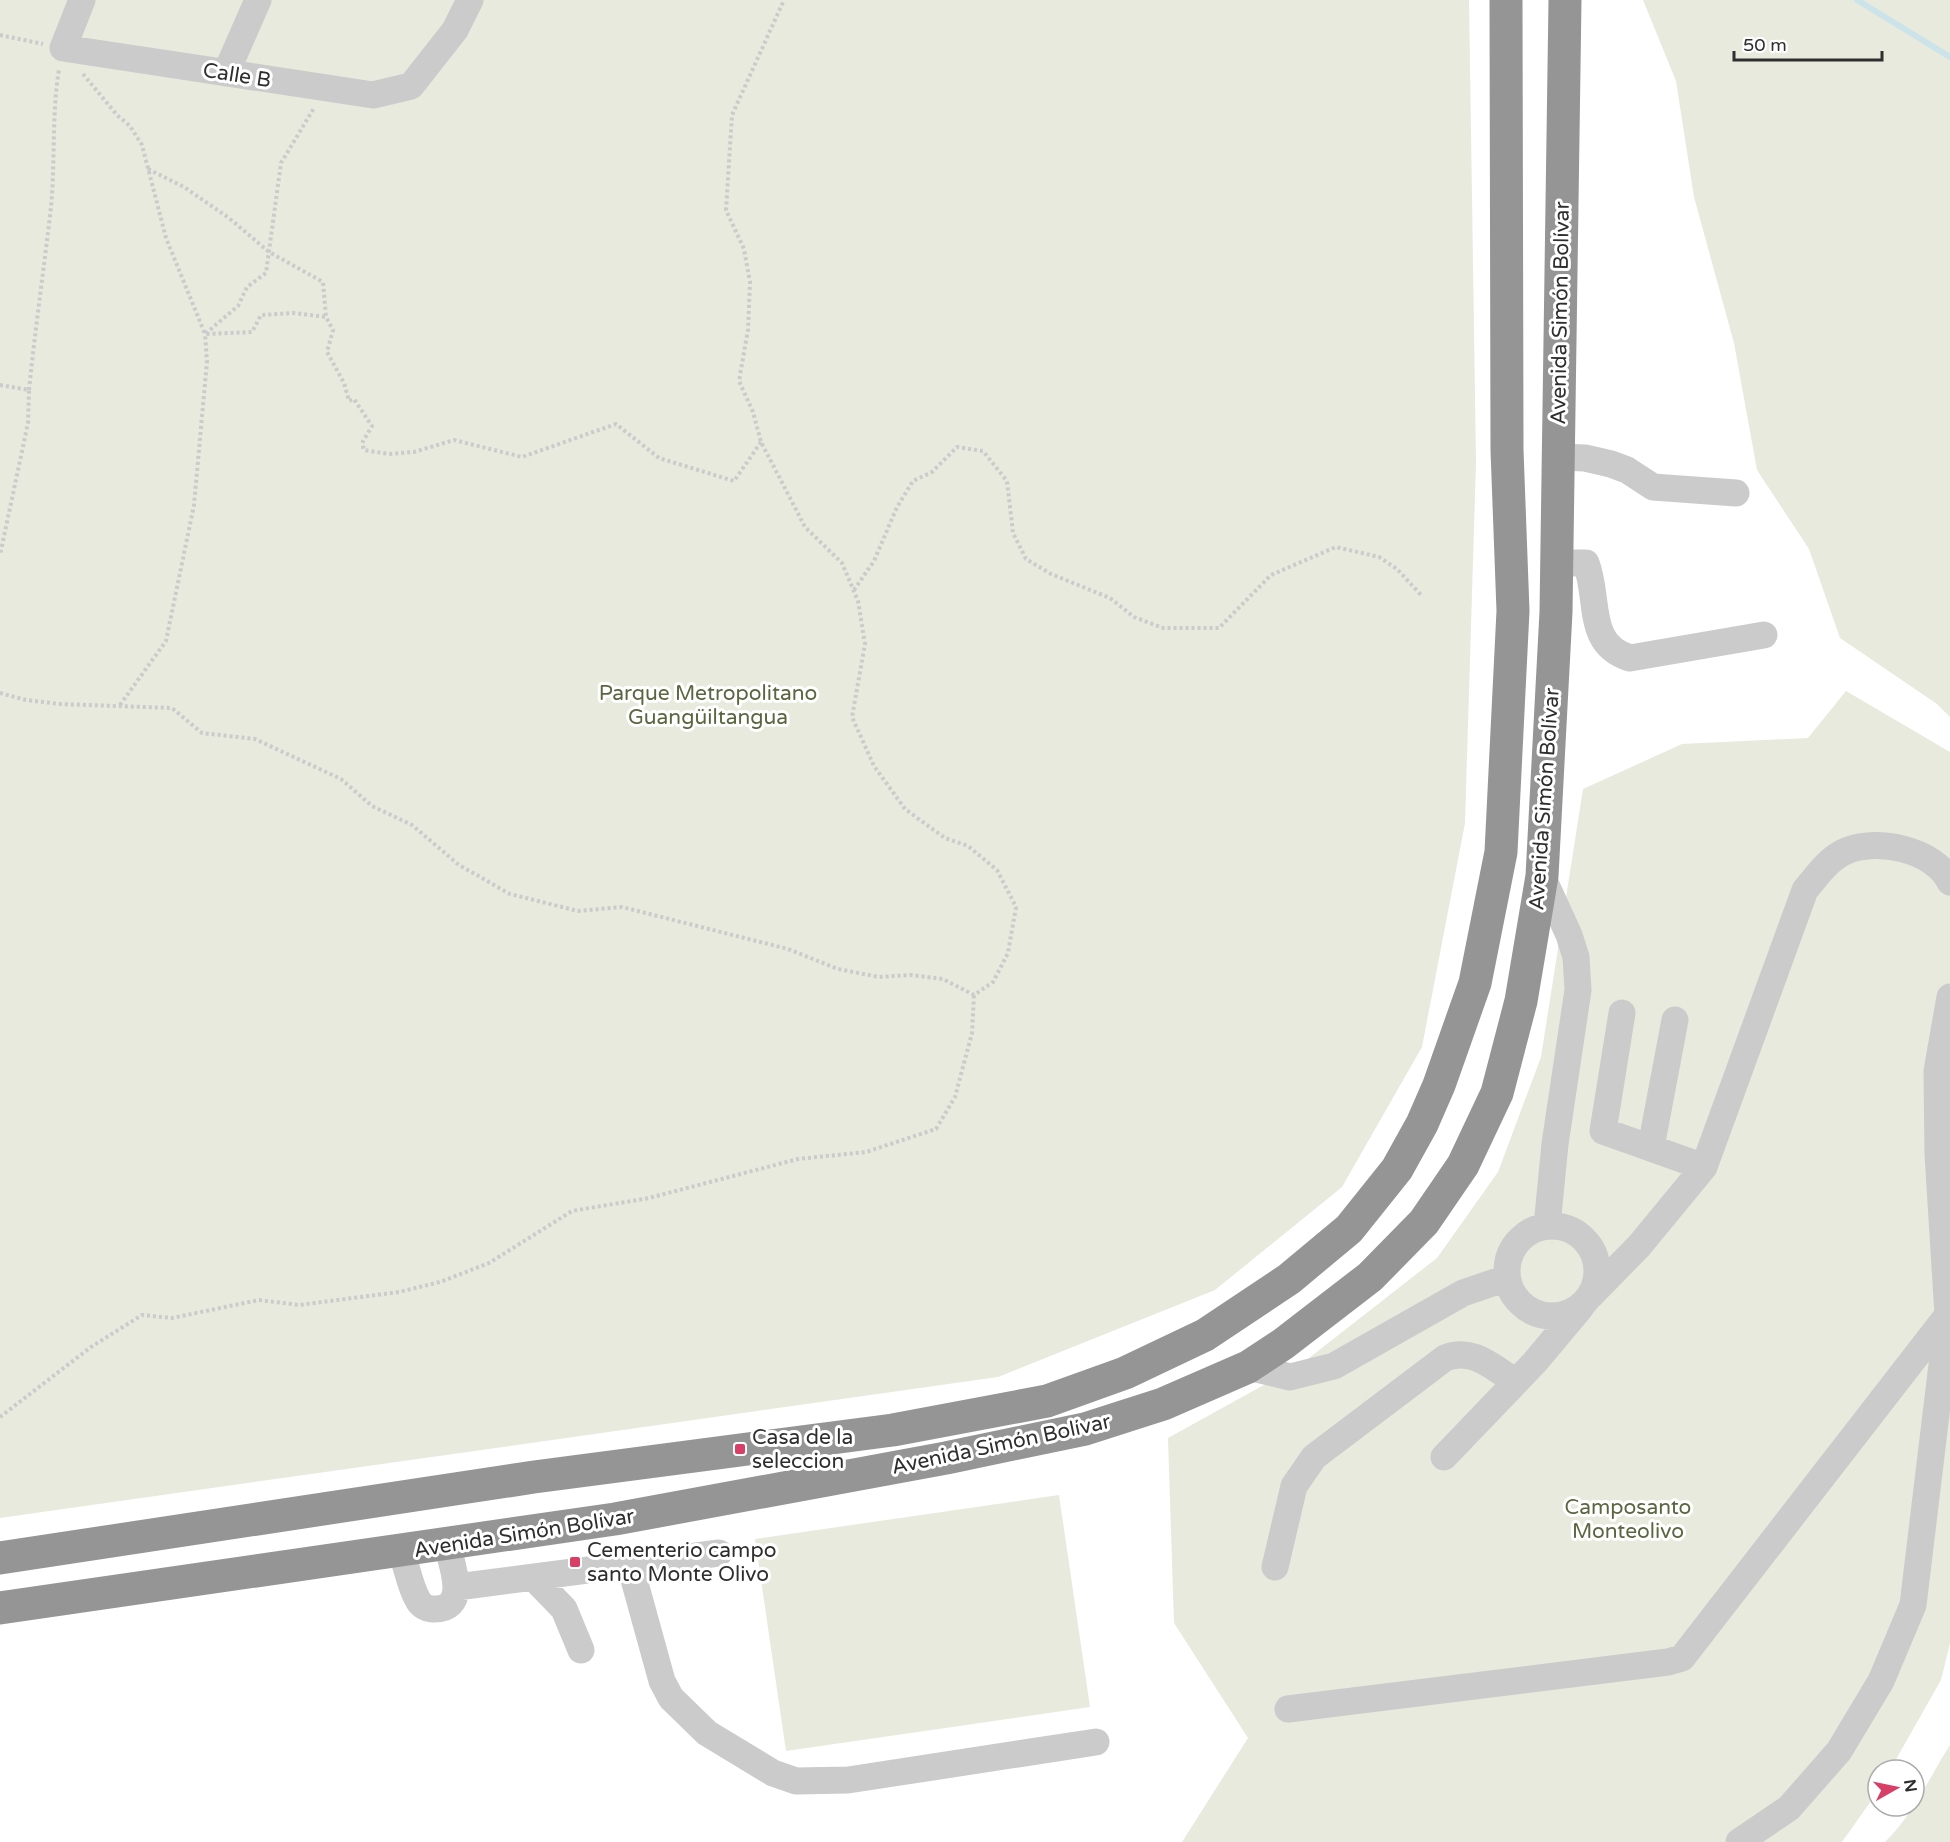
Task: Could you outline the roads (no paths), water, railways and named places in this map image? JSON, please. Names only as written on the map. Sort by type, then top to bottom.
[{"type":"highway","name":"Avenida Simón Bolívar","points":[[0,1558],[534,1477],[893,1430],[1047,1401],[1125,1373],[1205,1335],[1289,1279],[1349,1229],[1390,1177],[1422,1124],[1475,983],[1501,852],[1512,611],[1507,450],[1506,0]]},
{"type":"highway","name":"Avenida Simón Bolívar","points":[[0,1608],[615,1520],[946,1458],[1085,1429],[1163,1404],[1248,1367],[1283,1344],[1370,1277],[1424,1222],[1463,1165],[1497,1093],[1521,1001],[1542,876],[1557,563],[1565,0]]},
{"type":"highway","points":[[334,1509],[343,1560]]},
{"type":"street","name":"Calle B","points":[[82,0],[63,48],[374,95],[411,86],[455,30],[470,0]]},
{"type":"street","points":[[226,73],[258,0]]},
{"type":"street","points":[[1558,457],[1585,458],[1611,464],[1627,470],[1653,487],[1736,493]]},
{"type":"street","points":[[1557,563],[1586,563],[1602,639],[1615,653],[1630,658],[1764,635]]},
{"type":"street","points":[[1444,1457],[1535,1362],[1586,1302],[1639,1246],[1704,1167],[1805,890],[1823,868],[1842,853],[1865,845],[1904,847],[1945,870],[1950,882]]},
{"type":"street","points":[[1542,876],[1569,935],[1576,957],[1578,990],[1555,1144],[1547,1226]]},
{"type":"street","points":[[1739,1842],[1789,1808],[1839,1751],[1881,1681],[1913,1605],[1948,1315],[1938,1154],[1937,1071],[1950,997]]},
{"type":"street","points":[[1622,1013],[1603,1131],[1704,1167]]},
{"type":"street","points":[[1651,1147],[1675,1020]]},
{"type":"street","points":[[1528,1311],[1553,1317],[1568,1315],[1586,1302],[1596,1282],[1597,1267],[1594,1253],[1586,1241],[1575,1232],[1561,1226],[1547,1226],[1533,1230],[1512,1249],[1507,1263],[1506,1278],[1510,1291],[1528,1311],[1535,1362]]},
{"type":"street","points":[[1594,1253],[1639,1246]]},
{"type":"street","points":[[1248,1367],[1290,1377],[1334,1366],[1463,1293],[1506,1278]]},
{"type":"street","points":[[1288,1709],[1623,1668],[1682,1658],[1948,1315]]},
{"type":"street","points":[[1275,1567],[1294,1486],[1314,1457],[1445,1358],[1458,1353],[1473,1354],[1516,1382]]},
{"type":"street","points":[[401,1551],[418,1600],[427,1608],[437,1609],[452,1601],[457,1587],[447,1545]]},
{"type":"street","points":[[457,1587],[719,1553]]},
{"type":"street","points":[[630,1565],[662,1681],[671,1698],[707,1733],[784,1779],[817,1782],[848,1780],[1096,1742]]},
{"type":"street","points":[[533,1577],[564,1609],[581,1650]]},
{"type":"waterway","points":[[1857,0],[1950,57]]},
{"type":"place","name":"Casa de la seleccion","points":[[740,1449]]},
{"type":"place","name":"Cementerio campo santo Monte Olivo","points":[[575,1562]]},
{"type":"park label","name":"Parque Metropolitano Guangüiltangua","points":[[708,705]]},
{"type":"park label","name":"Camposanto Monteolivo","points":[[1628,1519]]}]
